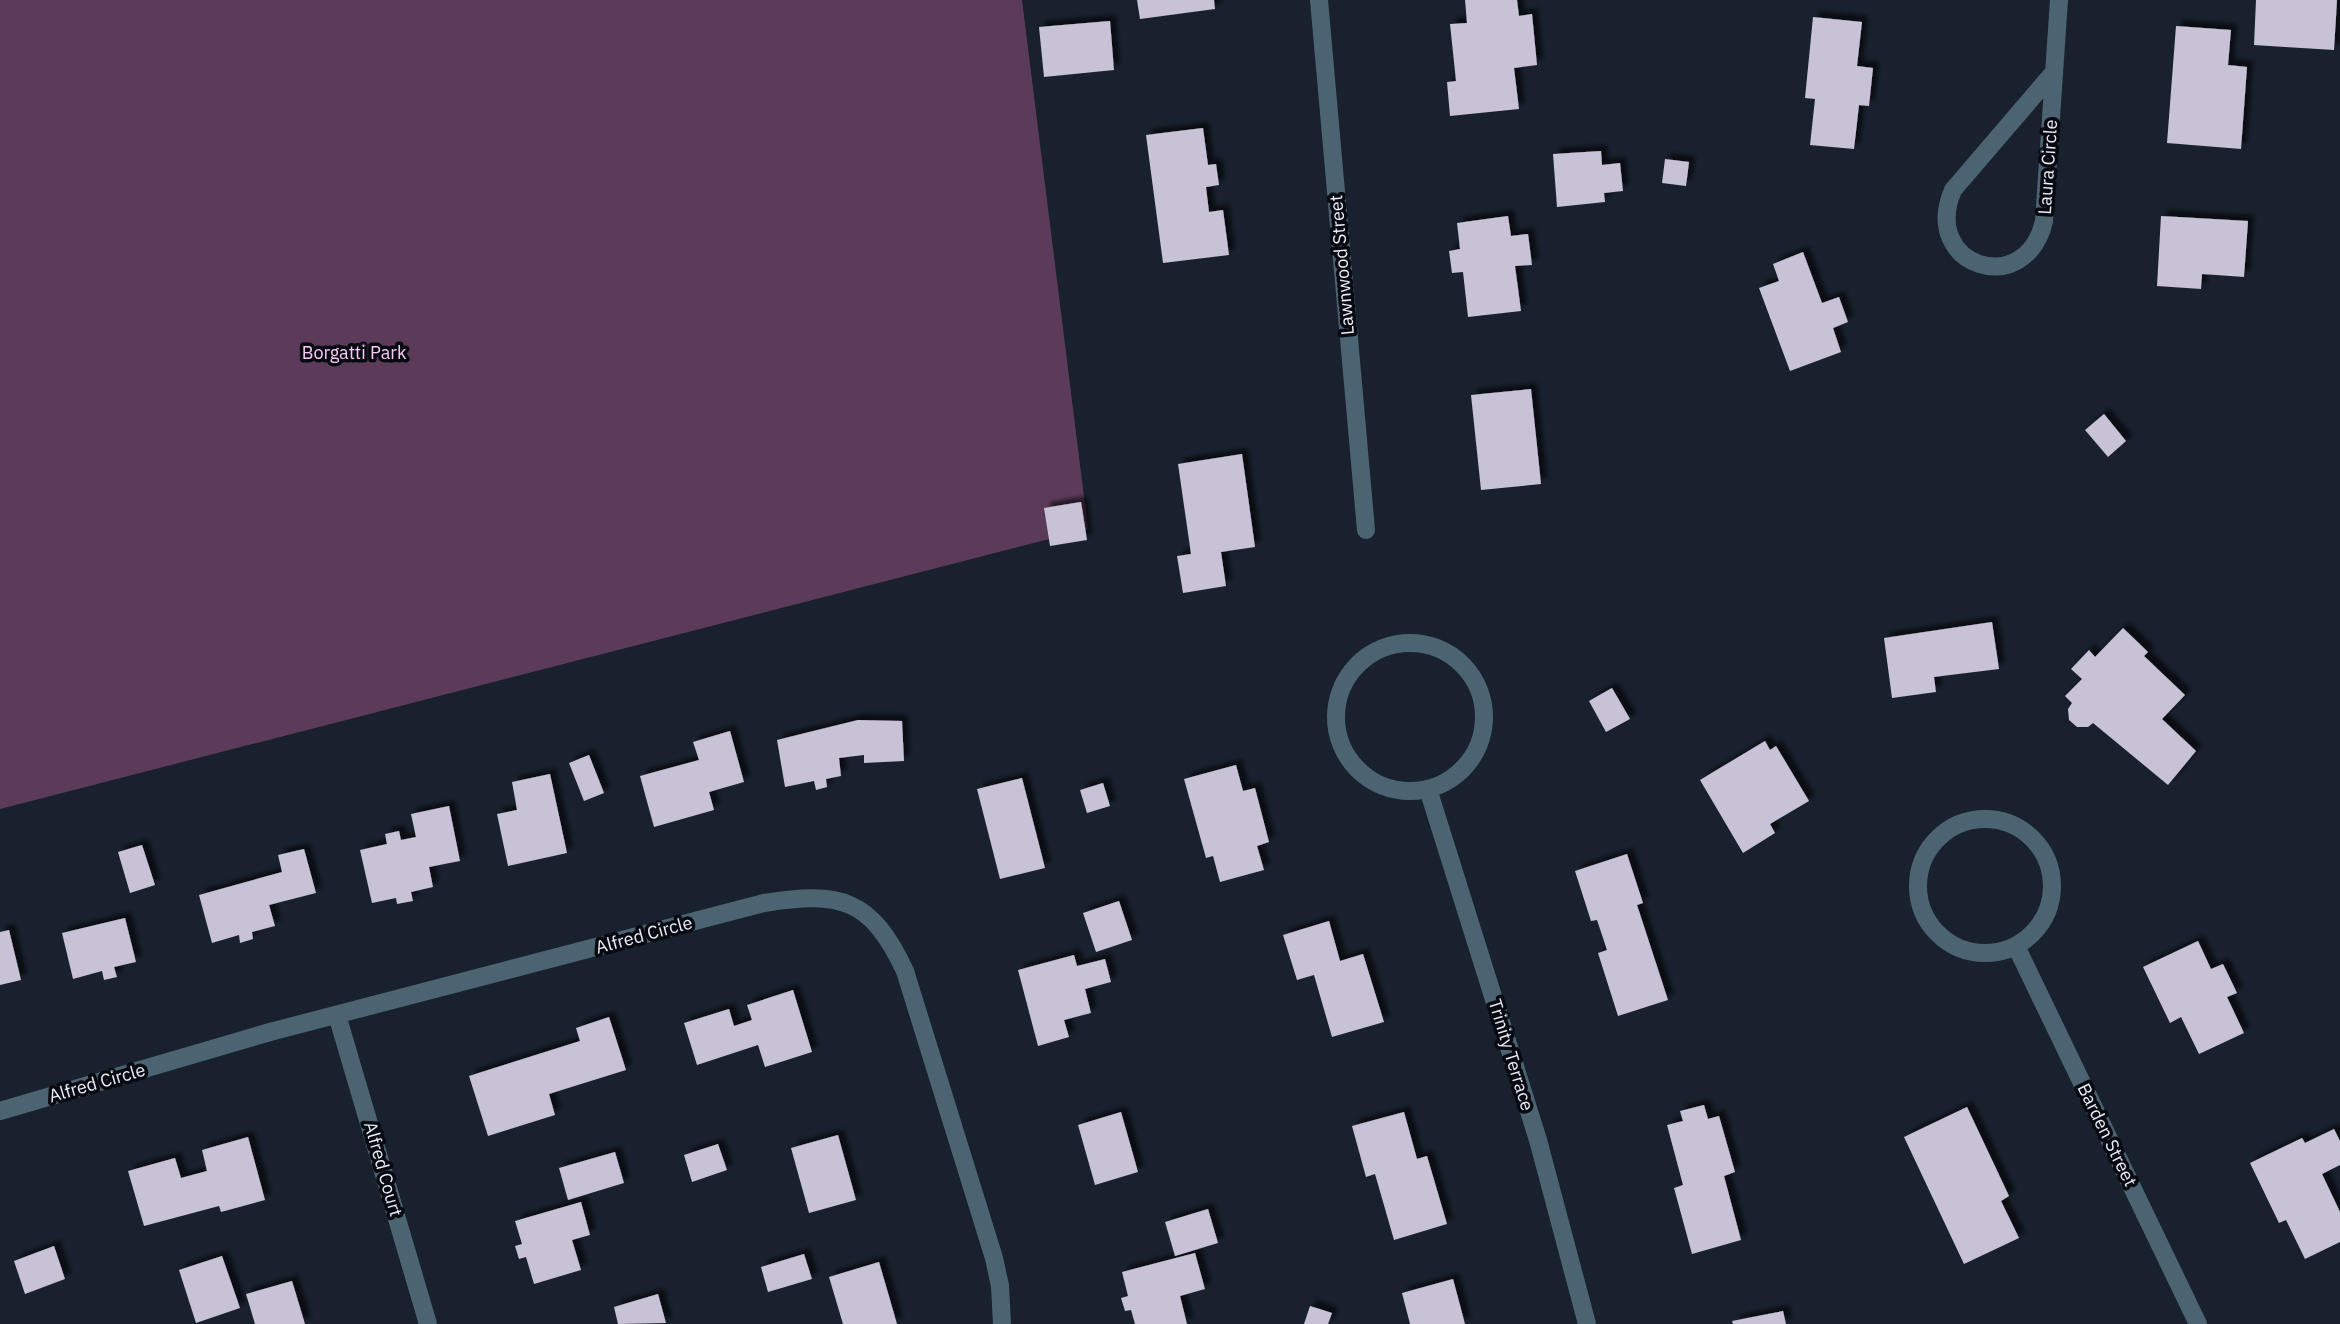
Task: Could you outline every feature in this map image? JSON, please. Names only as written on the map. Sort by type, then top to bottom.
[{"type":"street","name":"Lawnwood Street","points":[[1319,0],[1366,530]]},
{"type":"street","name":"Laura Circle","points":[[2054,72],[1953,190],[1945,221],[1954,244],[1971,261],[2003,267],[2018,261],[2031,251],[2040,237],[2044,221],[2059,0]]},
{"type":"street","points":[[1414,643],[1440,649],[1464,666],[1479,689],[1483,703],[1483,724],[1479,745],[1473,757],[1454,778],[1428,789],[1394,790],[1378,784],[1352,763],[1338,732],[1338,699],[1344,683],[1353,669],[1380,649],[1414,643]]},
{"type":"street","name":"Trinity Terrace","points":[[1428,789],[1538,1140],[1587,1324]]},
{"type":"street","points":[[1991,818],[2012,824],[2030,836],[2044,852],[2051,873],[2052,895],[2046,915],[2033,934],[2016,946],[1994,953],[1971,952],[1950,943],[1932,929],[1921,909],[1917,886],[1920,864],[1931,844],[1948,829],[1969,820],[1991,818]]},
{"type":"street","name":"Alfred Circle","points":[[0,1111],[270,1032],[764,903],[817,897],[840,900],[873,919],[891,942],[905,971],[994,1258],[1000,1286],[1002,1324]]},
{"type":"street","name":"Barden Street","points":[[2016,946],[2198,1324]]},
{"type":"street","name":"Alfred Court","points":[[337,1015],[428,1324]]},
{"type":"green space","name":"Borgatti Park","points":[[0,0],[1022,0],[1088,529],[0,809]]},
{"type":"building","points":[[1137,0],[1214,0],[1215,9],[1140,19]]},
{"type":"building","points":[[1465,0],[1517,0],[1519,16],[1532,14],[1537,65],[1514,68],[1519,109],[1450,116],[1447,82],[1456,81],[1450,24],[1467,23]]},
{"type":"building","points":[[2256,0],[2337,0],[2334,50],[2254,45]]},
{"type":"building","points":[[1813,17],[1862,22],[1857,66],[1873,68],[1869,106],[1859,105],[1854,149],[1810,145],[1815,99],[1805,98]]},
{"type":"building","points":[[1110,21],[1114,70],[1044,77],[1039,27]]},
{"type":"building","points":[[2176,26],[2231,30],[2228,65],[2247,67],[2241,149],[2167,143]]},
{"type":"building","points":[[1203,128],[1208,165],[1216,164],[1219,185],[1206,187],[1209,212],[1223,210],[1229,255],[1163,263],[1146,135]]},
{"type":"building","points":[[1601,151],[1602,165],[1620,163],[1623,191],[1604,193],[1605,202],[1557,207],[1553,154]]},
{"type":"building","points":[[1665,159],[1689,162],[1686,186],[1662,183]]},
{"type":"building","points":[[1508,216],[1511,236],[1528,234],[1532,265],[1515,266],[1521,311],[1468,317],[1463,272],[1452,273],[1449,251],[1460,249],[1457,223]]},
{"type":"building","points":[[2161,216],[2248,221],[2244,277],[2202,274],[2201,289],[2157,286]]},
{"type":"building","points":[[1803,252],[1822,303],[1839,297],[1848,322],[1833,328],[1841,352],[1790,371],[1759,288],[1779,281],[1773,264]]},
{"type":"building","points":[[1531,389],[1541,484],[1481,490],[1471,395]]},
{"type":"building","points":[[2104,414],[2126,441],[2108,457],[2085,430]]},
{"type":"building","points":[[1242,454],[1255,547],[1221,552],[1226,586],[1183,593],[1177,556],[1191,554],[1178,464]]},
{"type":"building","points":[[1081,502],[1087,540],[1050,546],[1044,508]]},
{"type":"building","points":[[1992,622],[1999,669],[1934,677],[1936,692],[1892,698],[1884,638]]},
{"type":"building","points":[[2123,628],[2148,652],[2144,656],[2185,695],[2162,719],[2196,751],[2168,785],[2093,723],[2088,727],[2077,727],[2069,720],[2068,709],[2072,703],[2065,696],[2082,679],[2071,669],[2089,650],[2095,657]]},
{"type":"building","points":[[1612,688],[1630,719],[1606,732],[1589,701]]},
{"type":"building","points":[[858,720],[902,721],[904,761],[864,763],[864,755],[839,758],[841,776],[826,779],[827,787],[816,790],[814,781],[785,787],[777,740]]},
{"type":"building","points":[[730,731],[744,782],[709,792],[714,810],[654,827],[640,776],[699,760],[693,742]]},
{"type":"building","points":[[1765,741],[1770,750],[1776,746],[1809,801],[1770,824],[1775,833],[1743,853],[1700,780]]},
{"type":"building","points":[[589,755],[604,793],[584,801],[569,763]]},
{"type":"building","points":[[1236,765],[1243,791],[1255,788],[1269,842],[1257,846],[1264,870],[1220,882],[1213,856],[1206,858],[1184,779]]},
{"type":"building","points":[[550,774],[567,853],[508,866],[497,814],[517,810],[512,782]]},
{"type":"building","points":[[1022,778],[1045,868],[1000,879],[977,789]]},
{"type":"building","points":[[1103,783],[1110,806],[1087,813],[1080,790]]},
{"type":"building","points":[[449,806],[460,861],[429,867],[433,887],[411,892],[413,901],[397,904],[396,898],[372,903],[360,850],[387,844],[385,834],[399,831],[401,840],[416,837],[411,814]]},
{"type":"building","points":[[142,845],[155,885],[130,893],[118,852]]},
{"type":"building","points":[[304,849],[316,893],[269,905],[275,926],[252,932],[253,939],[240,943],[239,935],[212,943],[199,895],[282,872],[278,855]]},
{"type":"building","points":[[1627,854],[1643,903],[1637,905],[1668,1000],[1618,1016],[1598,953],[1607,950],[1597,920],[1591,921],[1575,871]]},
{"type":"building","points":[[1119,901],[1132,940],[1096,952],[1083,913]]},
{"type":"building","points":[[125,918],[136,962],[114,967],[117,977],[104,980],[102,971],[73,979],[62,933]]},
{"type":"building","points":[[1329,921],[1340,961],[1363,954],[1384,1022],[1332,1037],[1314,975],[1297,980],[1283,935]]},
{"type":"building","points":[[9,930],[21,980],[0,985],[0,932]]},
{"type":"building","points":[[2198,941],[2211,969],[2223,964],[2237,993],[2227,997],[2244,1033],[2199,1054],[2181,1017],[2170,1023],[2143,967]]},
{"type":"building","points":[[1074,955],[1077,966],[1105,959],[1111,982],[1085,989],[1091,1013],[1064,1020],[1069,1037],[1038,1046],[1018,970]]},
{"type":"building","points":[[793,990],[812,1052],[765,1067],[758,1045],[697,1065],[684,1023],[729,1009],[734,1026],[752,1020],[747,1005]]},
{"type":"building","points":[[609,1017],[626,1070],[549,1094],[555,1115],[488,1136],[469,1076],[580,1041],[576,1028]]},
{"type":"building","points":[[1704,1105],[1708,1119],[1719,1116],[1735,1172],[1724,1176],[1741,1240],[1692,1254],[1674,1188],[1683,1185],[1667,1125],[1683,1121],[1680,1111]]},
{"type":"building","points":[[1967,1107],[2009,1196],[2001,1201],[2019,1238],[1964,1264],[1904,1137]]},
{"type":"building","points":[[1121,1112],[1138,1172],[1095,1185],[1078,1125]]},
{"type":"building","points":[[1404,1112],[1417,1159],[1427,1156],[1447,1224],[1394,1240],[1375,1174],[1366,1177],[1352,1126]]},
{"type":"building","points":[[2334,1129],[2340,1141],[2340,1165],[2322,1174],[2340,1212],[2340,1242],[2305,1259],[2286,1220],[2279,1223],[2250,1163],[2302,1138],[2305,1143]]},
{"type":"building","points":[[838,1135],[856,1200],[809,1213],[791,1148]]},
{"type":"building","points":[[248,1137],[265,1200],[221,1212],[219,1206],[144,1226],[128,1171],[175,1158],[181,1178],[207,1171],[202,1150]]},
{"type":"building","points":[[718,1144],[727,1170],[692,1182],[684,1155]]},
{"type":"building","points":[[615,1152],[624,1183],[568,1200],[559,1168]]},
{"type":"building","points":[[581,1202],[590,1235],[572,1240],[581,1270],[534,1284],[526,1257],[519,1259],[515,1246],[522,1244],[515,1221]]},
{"type":"building","points":[[1208,1209],[1218,1243],[1175,1256],[1165,1222]]},
{"type":"building","points":[[54,1246],[65,1279],[25,1294],[14,1261]]},
{"type":"building","points":[[1195,1253],[1205,1289],[1180,1296],[1187,1324],[1135,1324],[1131,1310],[1125,1311],[1121,1298],[1128,1296],[1122,1272]]},
{"type":"building","points":[[804,1254],[812,1279],[768,1292],[761,1267]]},
{"type":"building","points":[[222,1256],[240,1308],[196,1323],[179,1270]]},
{"type":"building","points":[[879,1262],[897,1324],[843,1324],[829,1277]]},
{"type":"building","points":[[1453,1279],[1465,1324],[1410,1324],[1402,1293]]},
{"type":"building","points":[[292,1281],[305,1324],[255,1324],[246,1294]]},
{"type":"building","points":[[658,1294],[666,1323],[618,1324],[614,1307]]},
{"type":"building","points":[[1310,1306],[1332,1313],[1328,1324],[1304,1324]]},
{"type":"building","points":[[1783,1311],[1786,1324],[1733,1324],[1732,1321]]}]
